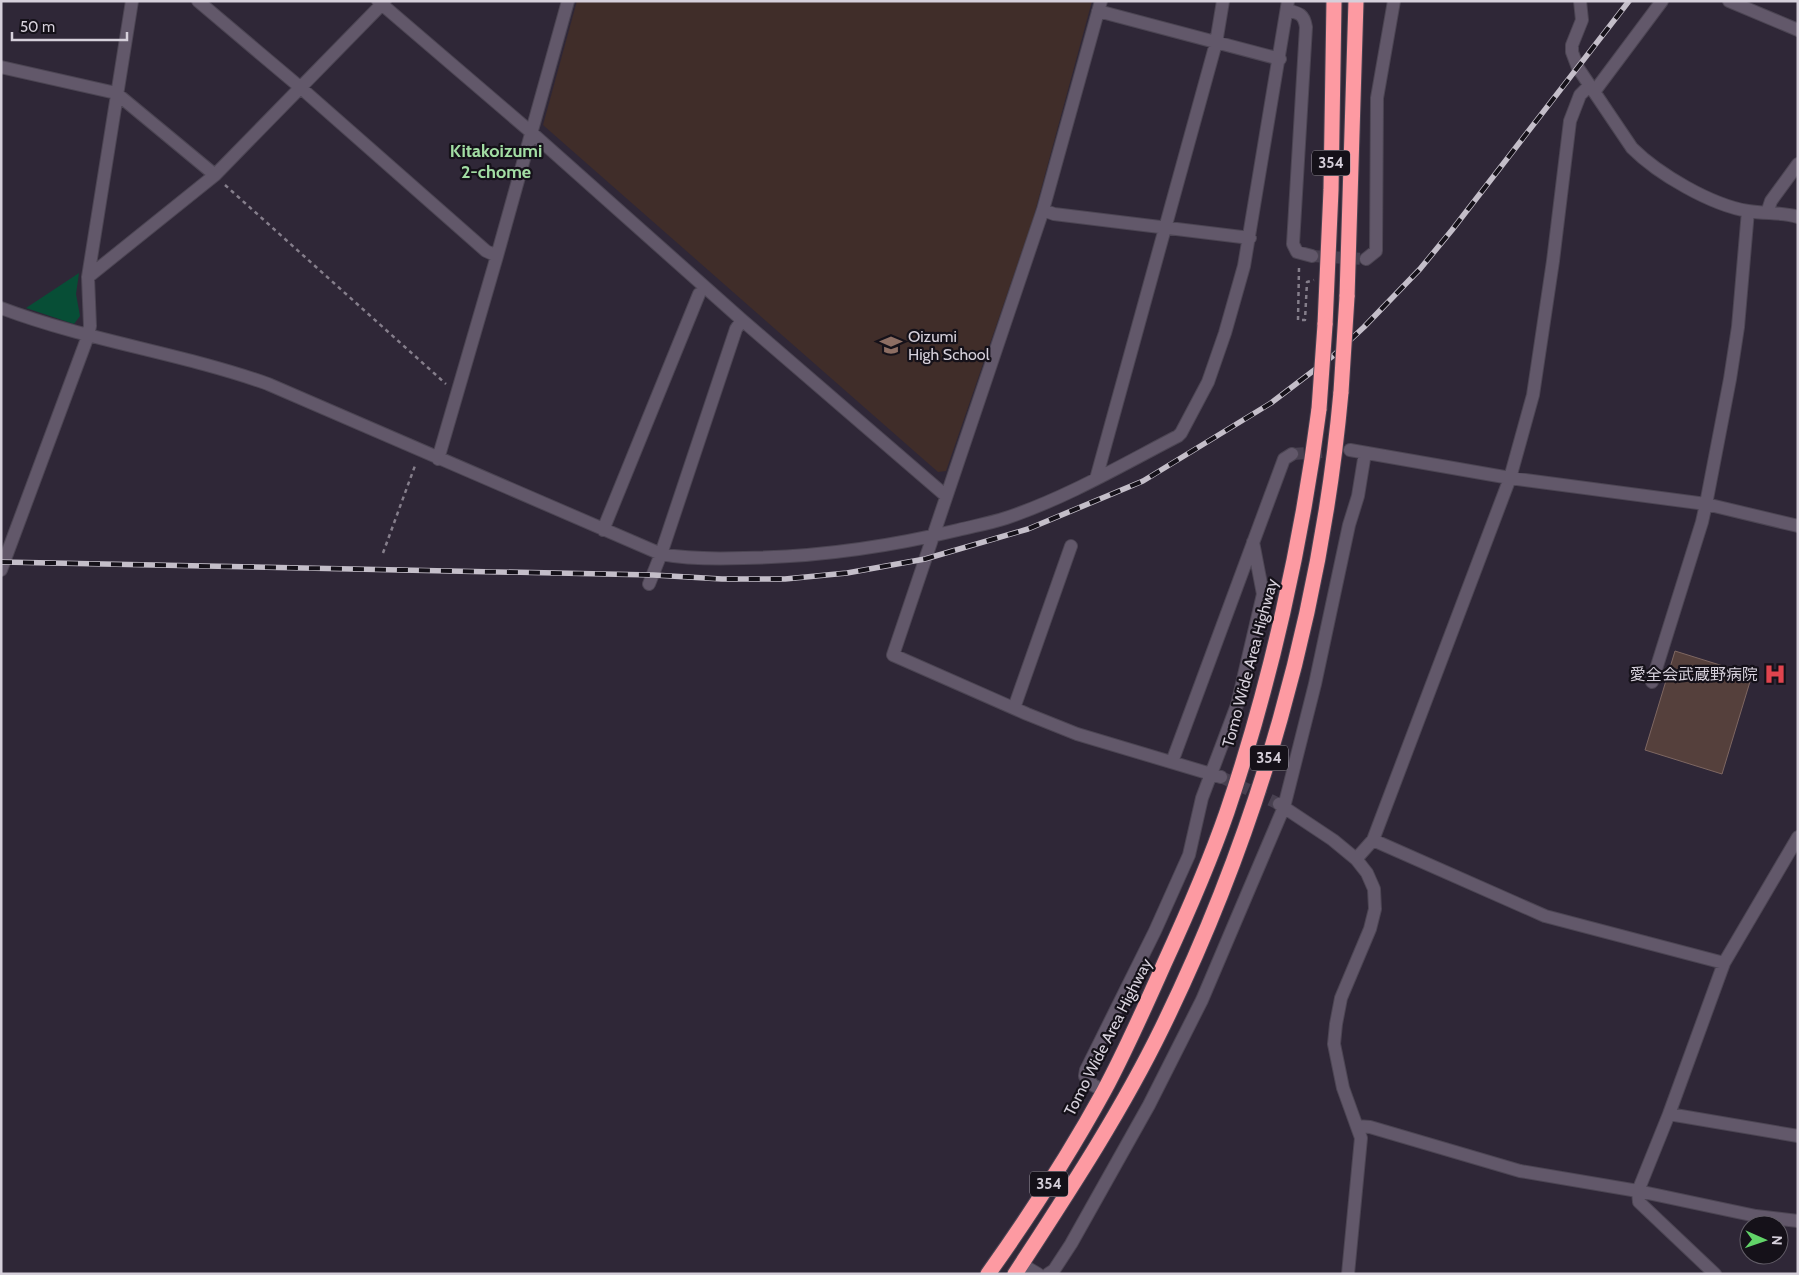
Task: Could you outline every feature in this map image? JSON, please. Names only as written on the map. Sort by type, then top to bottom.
[{"type":"highway","name":"Tomo Wide Area Highway","points":[[988,1274],[1033,1210],[1104,1091],[1140,1018],[1201,880],[1227,811],[1258,709],[1286,598],[1314,449],[1319,409],[1331,190],[1334,1]]},
{"type":"highway","name":"354","points":[[1018,1269],[1123,1101],[1161,1029],[1216,908],[1256,803],[1290,686],[1318,558],[1333,462],[1341,392],[1347,297],[1356,1]]},
{"type":"street","points":[[1,570],[88,336],[90,326],[88,277],[132,1]]},
{"type":"street","points":[[198,1],[486,251],[497,256]]},
{"type":"street","points":[[1096,479],[1216,43],[1223,1]]},
{"type":"street","points":[[1371,255],[1377,98],[1394,1]]},
{"type":"street","points":[[1580,1],[1582,20],[1572,45],[1572,52],[1578,68],[1632,148],[1656,170],[1721,203],[1748,211],[1798,217]]},
{"type":"street","points":[[1356,859],[1373,840],[1510,478],[1533,395],[1553,262],[1570,121],[1580,95],[1592,89],[1662,1]]},
{"type":"street","points":[[1729,1],[1798,30]]},
{"type":"street","points":[[88,277],[215,175],[382,2],[742,320],[946,496]]},
{"type":"street","points":[[438,459],[532,133],[564,3]]},
{"type":"street","points":[[1,308],[88,336],[242,375],[268,384],[661,554],[676,557],[720,559],[799,557],[884,546],[1006,518],[1096,479],[1178,436],[1208,382],[1237,296],[1250,238],[1288,5],[1300,13],[1304,18],[1306,27],[1293,244],[1297,252],[1312,256]]},
{"type":"street","points":[[1216,776],[1077,734],[893,655],[1043,210],[1100,6],[1216,43],[1280,60]]},
{"type":"street","points":[[1,67],[116,93],[215,175]]},
{"type":"street","points":[[1767,213],[1771,202],[1798,164]]},
{"type":"street","points":[[1043,210],[1054,214],[1250,238]]},
{"type":"street","points":[[1652,682],[1706,504],[1738,327],[1748,211]]},
{"type":"street","points":[[604,530],[699,294]]},
{"type":"street","points":[[649,584],[661,554],[736,329],[742,320]]},
{"type":"street","points":[[1350,450],[1510,478],[1706,504],[1798,526]]},
{"type":"street","points":[[1048,1274],[1054,1270],[1071,1244],[1149,1105],[1198,1009],[1282,806],[1315,684],[1349,525],[1358,496],[1364,452]]},
{"type":"street","points":[[1172,762],[1284,459],[1292,454]]},
{"type":"street","points":[[1104,1091],[1093,1085],[1086,1076],[1086,1070],[1155,931],[1189,855],[1202,798],[1216,776],[1237,706],[1263,594],[1253,542]]},
{"type":"street","points":[[1014,708],[1071,546]]},
{"type":"street","points":[[1282,806],[1334,840],[1356,859],[1367,873],[1374,888],[1375,909],[1370,929],[1341,998],[1334,1044],[1343,1088],[1361,1138],[1348,1274]]},
{"type":"street","points":[[1715,1274],[1639,1202],[1638,1191],[1669,1114],[1724,963],[1798,837]]},
{"type":"street","points":[[1373,840],[1545,916],[1724,963]]},
{"type":"street","points":[[1669,1114],[1798,1136]]},
{"type":"street","points":[[1356,1126],[1370,1127],[1520,1171],[1638,1191],[1756,1216],[1798,1221]]},
{"type":"street","points":[[1018,1269],[1038,1274]]},
{"type":"path","points":[[215,175],[457,394]]},
{"type":"path","points":[[1300,269],[1298,320],[1305,320],[1307,282],[1315,280]]},
{"type":"path","points":[[382,553],[420,451]]},
{"type":"shaded area","name":"Oizumi High School","points":[[577,1],[1092,1],[1033,219],[946,471],[938,472],[543,125]]},
{"type":"green space","points":[[79,273],[76,294],[80,316],[74,324],[26,308]]},
{"type":"building","points":[[1675,651],[1752,675],[1722,774],[1645,750]]},
{"type":"tunnel","points":[[1312,256],[1366,259]]},
{"type":"tunnel","points":[[1292,454],[1350,450]]},
{"type":"tunnel","points":[[1221,777],[1279,804]]},
{"type":"railway","points":[[1,562],[785,579],[847,573],[925,559],[1028,529],[1143,481],[1271,403],[1334,355],[1420,269],[1629,1]]},
{"type":"place","name":"Oizumi High School","points":[[891,345]]},
{"type":"place","name":"愛全会武蔵野病院","points":[[1775,674]]},
{"type":"district","name":"Kitakoizumi 2-chome","points":[[496,161]]}]
